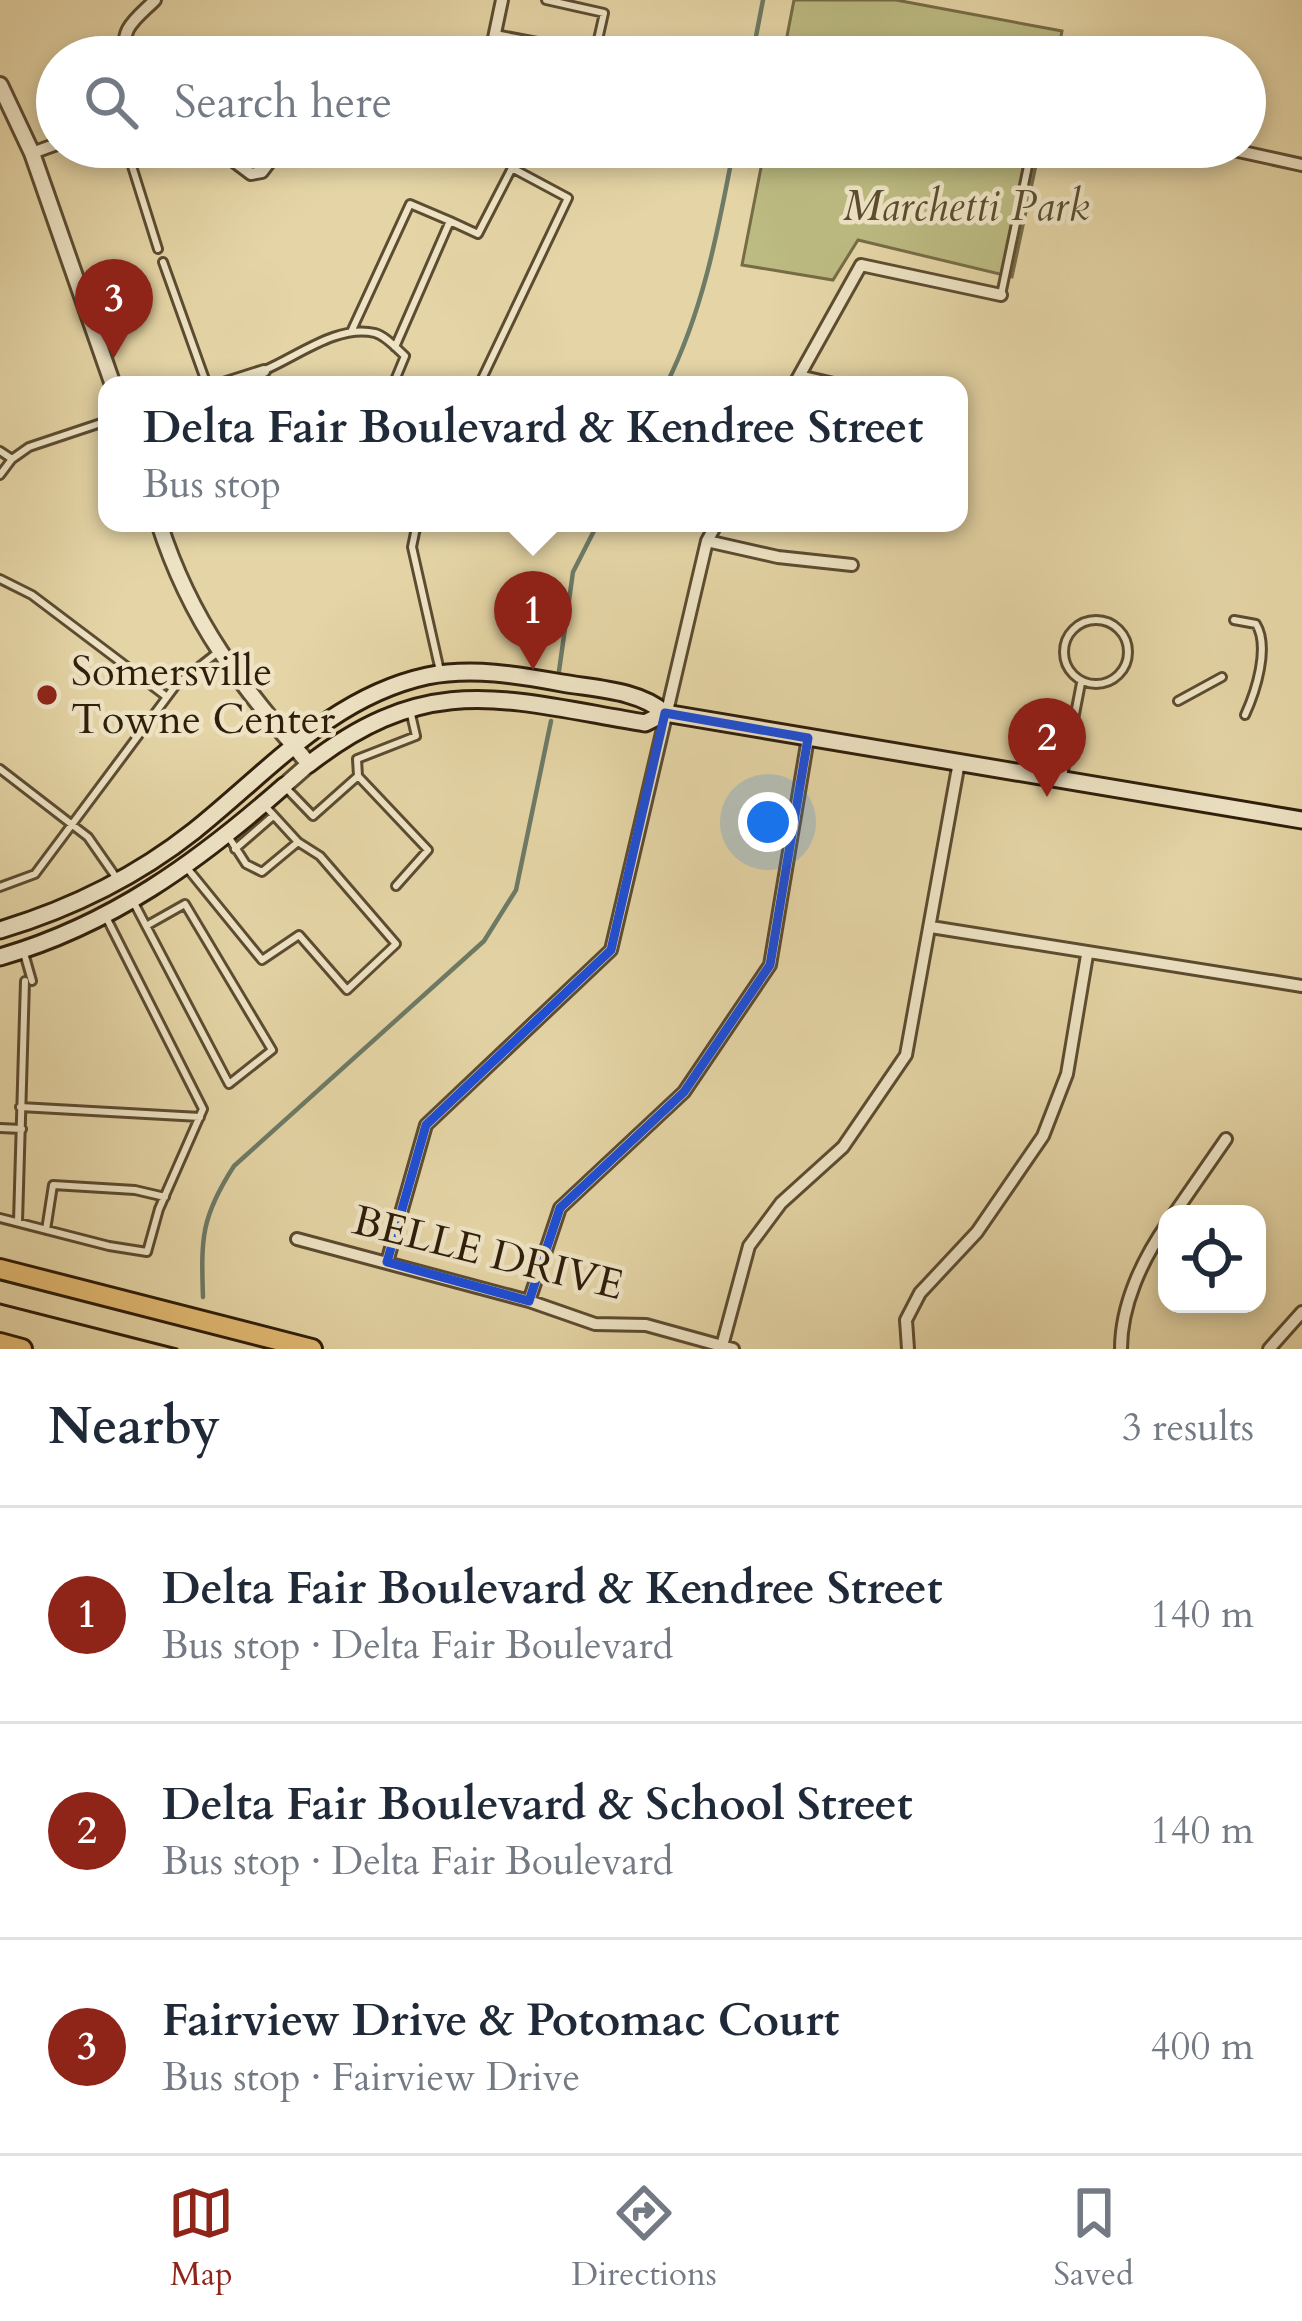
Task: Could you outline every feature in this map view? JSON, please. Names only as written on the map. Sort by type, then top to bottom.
[{"type":"highway","points":[[0,1269],[312,1349]]},
{"type":"highway","points":[[0,1343],[22,1349]]},
{"type":"main road","points":[[0,929],[53,911],[118,880],[193,831],[293,746],[361,699],[441,674],[532,677],[649,699],[665,713],[1302,820]]},
{"type":"main road","points":[[309,764],[358,728],[409,707],[448,699],[490,698],[645,723],[665,713]]},
{"type":"main road","points":[[0,957],[105,915],[231,843],[268,810],[284,786]]},
{"type":"street","points":[[124,36],[154,0]]},
{"type":"street","points":[[495,34],[502,0]]},
{"type":"street","points":[[0,85],[36,164]]},
{"type":"street","points":[[32,153],[36,152]]},
{"type":"street","points":[[1266,157],[1302,165]]},
{"type":"street","points":[[37,168],[110,376]]},
{"type":"street","points":[[798,376],[861,265],[1000,295]]},
{"type":"street","points":[[248,376],[264,371]]},
{"type":"street","points":[[162,532],[186,597],[218,652],[309,764],[284,786]]},
{"type":"street","points":[[387,1262],[425,1126],[611,950],[712,532]]},
{"type":"street","points":[[707,541],[778,557],[852,565]]},
{"type":"street","points":[[529,1301],[560,1208],[684,1092],[770,965],[808,738]]},
{"type":"street","points":[[728,1348],[749,1246],[781,1203],[843,1147],[906,1054],[959,763]]},
{"type":"street","points":[[931,927],[1302,986]]},
{"type":"street","points":[[908,1349],[906,1320],[920,1293],[977,1232],[1043,1136],[1067,1074],[1087,955]]},
{"type":"street","points":[[1180,1205],[1226,1139]]},
{"type":"street","points":[[1121,1349],[1121,1322],[1158,1237]]},
{"type":"street","name":"BELLE DRIVE","points":[[297,1238],[596,1324],[646,1325],[728,1348]]},
{"type":"street","points":[[1269,1349],[1302,1312]]},
{"type":"lane","points":[[546,0],[604,13],[599,36]]},
{"type":"lane","points":[[495,34],[506,36]]},
{"type":"lane","points":[[133,168],[158,249]]},
{"type":"lane","points":[[351,332],[410,204],[478,234],[511,168]]},
{"type":"lane","points":[[483,376],[568,197],[514,168]]},
{"type":"lane","points":[[1000,295],[1027,168]]},
{"type":"lane","points":[[394,347],[450,220]]},
{"type":"lane","points":[[163,262],[204,376]]},
{"type":"lane","points":[[264,371],[330,338],[351,332],[378,333],[406,356],[397,376]]},
{"type":"lane","points":[[0,475],[29,447],[98,424]]},
{"type":"lane","points":[[0,451],[12,459]]},
{"type":"lane","points":[[415,532],[412,547],[441,674]]},
{"type":"lane","points":[[0,579],[32,595],[167,698]]},
{"type":"lane","points":[[1090,620],[1111,623],[1125,637],[1129,657],[1120,675],[1102,685],[1081,682],[1067,668],[1063,648],[1072,629],[1090,620]]},
{"type":"lane","points":[[1234,620],[1256,624],[1263,635],[1245,715]]},
{"type":"lane","points":[[0,887],[34,874],[176,685],[218,652]]},
{"type":"lane","points":[[1178,700],[1222,676]]},
{"type":"lane","points":[[1062,779],[1081,682]]},
{"type":"lane","points":[[396,886],[428,850],[358,776],[357,758],[416,736],[409,707]]},
{"type":"lane","points":[[0,769],[88,837],[118,880]]},
{"type":"lane","points":[[284,786],[313,816],[358,776]]},
{"type":"lane","points":[[187,868],[262,960],[299,935],[347,990],[396,944],[320,856],[298,842],[268,810]]},
{"type":"lane","points":[[231,843],[246,864],[262,872],[298,842]]},
{"type":"lane","points":[[133,901],[187,1005],[229,1084],[272,1050],[185,904],[146,926]]},
{"type":"lane","points":[[0,1218],[147,1252],[203,1109],[105,915]]},
{"type":"lane","points":[[18,1222],[29,981],[23,950]]},
{"type":"lane","points":[[20,1107],[200,1117]]},
{"type":"lane","points":[[0,1128],[22,1129]]},
{"type":"lane","points":[[46,1229],[53,1185],[135,1190],[165,1197]]},
{"type":"highlighted area","points":[[665,713],[808,738],[770,965],[684,1092],[560,1208],[529,1301],[387,1262],[426,1125],[611,950]]},
{"type":"green space","points":[[794,0],[896,0],[1062,31],[1061,36],[787,36]]},
{"type":"green space","name":"Marchetti Park","points":[[761,168],[1035,168],[1012,277],[858,240],[833,280],[742,265]]},
{"type":"waterway","points":[[756,36],[763,0]]},
{"type":"waterway","points":[[670,376],[700,298],[730,168]]},
{"type":"waterway","points":[[559,671],[573,572],[593,532]]},
{"type":"waterway","points":[[203,1297],[205,1228],[234,1166],[484,941],[516,890],[551,721]]},
{"type":"tram line","points":[[0,1304],[177,1349]]},
{"type":"place","name":"Fairview Drive & Potomac Court","points":[[114,358]]},
{"type":"place","name":"Delta Fair Boulevard & Kendree Street","points":[[533,670]]},
{"type":"place","name":"Somersville Towne Center","points":[[47,695]]},
{"type":"place","name":"Delta Fair Boulevard & School Street","points":[[1047,797]]}]
